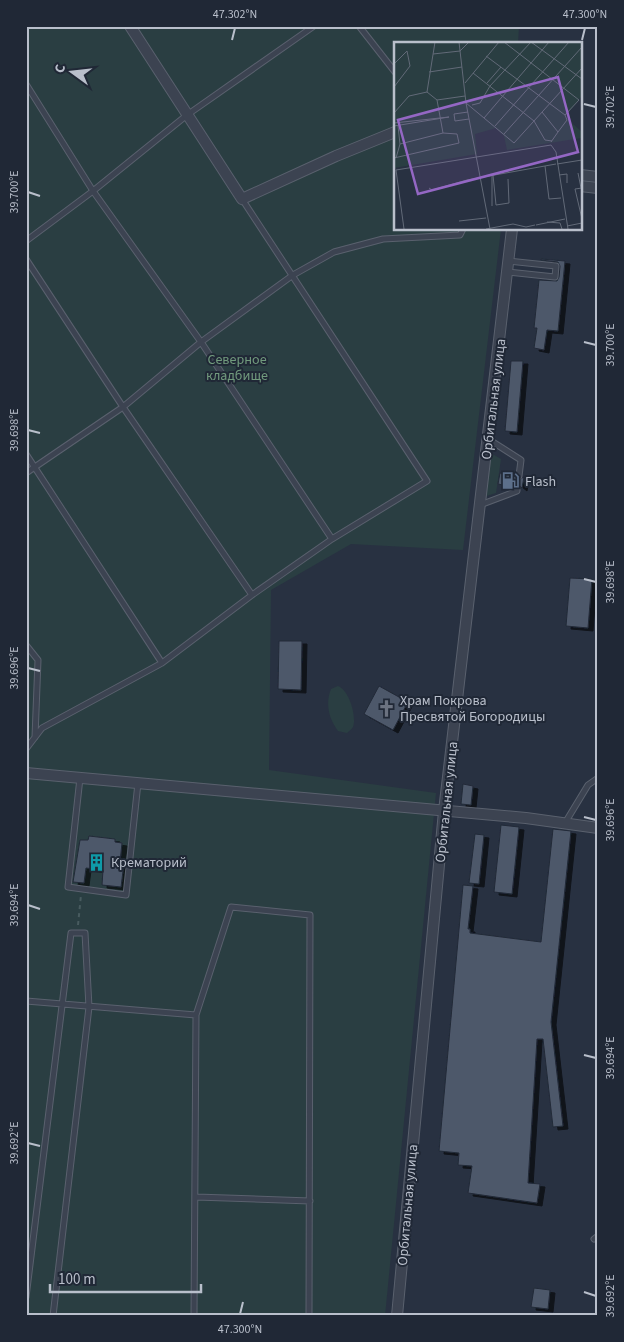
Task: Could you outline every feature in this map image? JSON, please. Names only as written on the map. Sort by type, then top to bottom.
[{"type":"street","points":[[130,26],[242,199],[336,156],[394,132]]},
{"type":"street","points":[[582,175],[598,177]]},
{"type":"street","points":[[582,186],[596,189]]},
{"type":"street","name":"Орбитальная улица","points":[[397,1316],[444,811],[512,230]]},
{"type":"street","points":[[26,773],[526,818],[598,828]]},
{"type":"lane","points":[[26,241],[93,191],[188,114],[312,26]]},
{"type":"lane","points":[[359,26],[394,71]]},
{"type":"lane","points":[[26,84],[93,191],[201,342],[332,539]]},
{"type":"lane","points":[[26,749],[42,728],[162,662],[252,595],[332,539],[427,481],[242,199]]},
{"type":"lane","points":[[26,473],[123,407],[201,342],[293,275],[334,252],[383,239],[460,235],[462,230]]},
{"type":"lane","points":[[26,260],[123,407],[252,595]]},
{"type":"lane","points":[[507,272],[555,277],[556,266],[508,261]]},
{"type":"lane","points":[[488,439],[521,460],[519,476]]},
{"type":"lane","points":[[26,454],[162,662]]},
{"type":"lane","points":[[480,505],[517,491],[517,488]]},
{"type":"lane","points":[[26,646],[38,660],[35,738]]},
{"type":"lane","points":[[80,778],[68,887],[126,895],[138,783]]},
{"type":"lane","points":[[565,823],[588,785],[598,778]]},
{"type":"lane","points":[[194,1316],[196,1015],[231,907],[310,915],[309,1316]]},
{"type":"lane","points":[[26,1296],[70,932],[84,933],[89,1007],[53,1316]]},
{"type":"lane","points":[[26,1001],[196,1015]]},
{"type":"lane","points":[[196,1197],[310,1201]]},
{"type":"path","points":[[77,933],[82,888]]},
{"type":"green space","name":"Северное кладбище","points":[[26,26],[519,26],[518,42],[394,42],[394,230],[501,230],[463,550],[351,544],[271,590],[269,770],[436,793],[385,1316],[26,1316]]},
{"type":"green space","points":[[489,452],[501,459],[496,493],[483,497]]},
{"type":"green space","points":[[338,686],[346,693],[353,710],[353,727],[347,733],[338,731],[332,721],[328,706],[331,689]]},
{"type":"building","points":[[541,259],[565,261],[558,331],[547,330],[544,350],[534,348],[537,328],[534,328],[539,280],[557,281],[560,266],[558,262]]},
{"type":"building","points":[[511,361],[523,361],[517,432],[505,431]]},
{"type":"building","name":"Flash","points":[[500,473],[515,475],[518,480],[524,477],[522,488],[517,484],[513,487],[498,484]]},
{"type":"building","points":[[570,578],[592,579],[588,628],[566,626]]},
{"type":"building","points":[[279,641],[302,641],[301,690],[278,689]]},
{"type":"building","name":"Храм Покрова Пресвятой Богородицы","points":[[379,686],[408,702],[393,730],[364,714]]},
{"type":"building","points":[[463,784],[473,786],[471,805],[461,804]]},
{"type":"building","points":[[501,825],[519,827],[512,894],[494,892]]},
{"type":"building","points":[[553,829],[571,831],[551,1022],[563,1126],[553,1127],[543,1039],[537,1039],[528,1183],[540,1184],[537,1203],[468,1193],[472,1166],[458,1165],[459,1153],[439,1151],[463,885],[473,886],[468,929],[470,929],[470,933],[541,942]]},
{"type":"building","points":[[475,834],[484,835],[479,884],[469,883]]},
{"type":"building","name":"Крематорий","points":[[89,836],[115,839],[115,842],[122,843],[120,862],[124,863],[121,887],[102,885],[103,870],[86,868],[84,883],[73,882],[80,840],[88,840]]},
{"type":"building","points":[[534,1288],[550,1290],[548,1309],[531,1307]]},
{"type":"place","name":"Flash","points":[[511,481]]},
{"type":"place","name":"Храм Покрова Пресвятой Богородицы","points":[[386,708]]},
{"type":"place","name":"Крематорий","points":[[97,862]]}]
